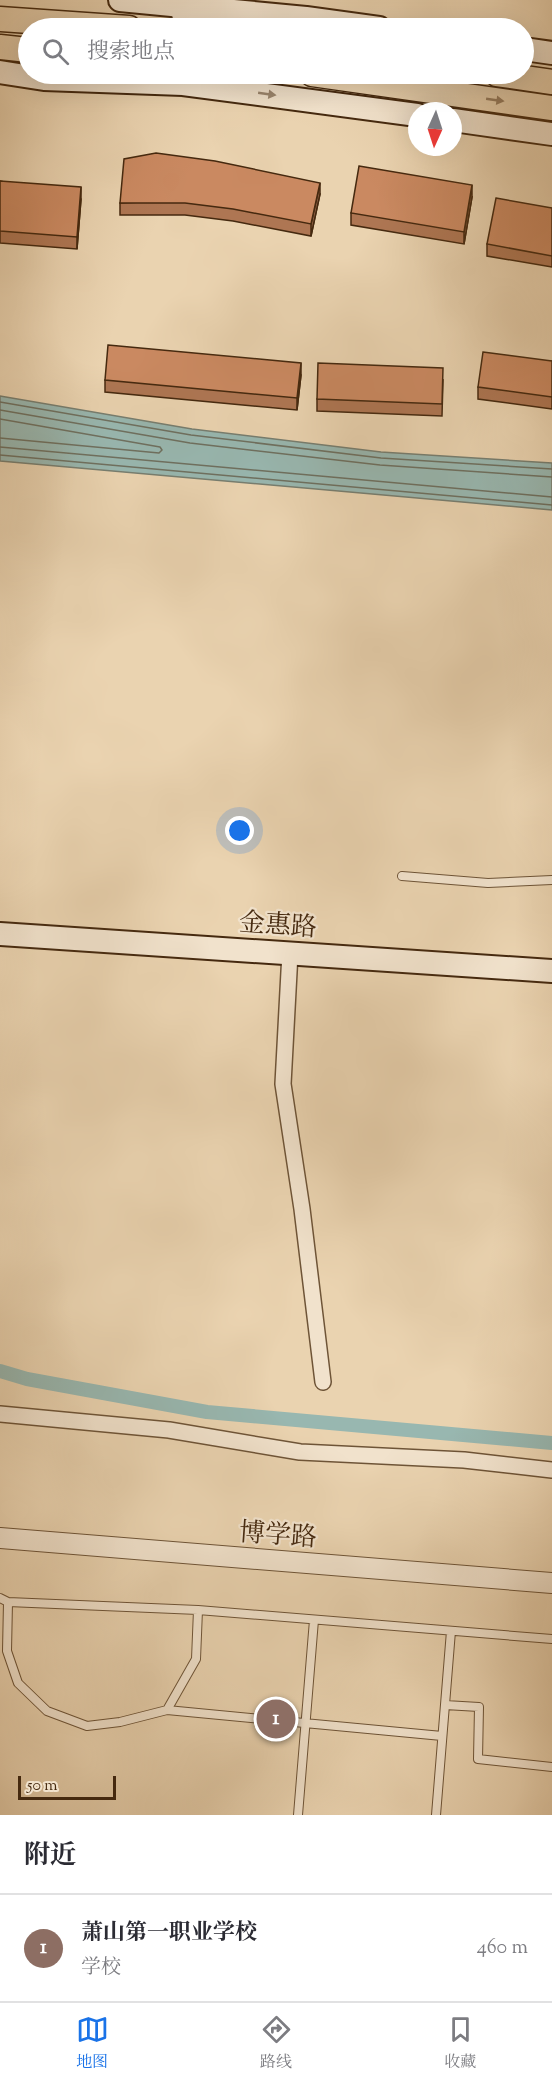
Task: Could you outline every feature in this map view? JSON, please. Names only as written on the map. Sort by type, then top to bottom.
[{"type":"main road","points":[[120,0],[306,18]]},
{"type":"main road","points":[[153,3],[194,18]]},
{"type":"main road","points":[[0,19],[18,20]]},
{"type":"main road","points":[[0,47],[18,49]]},
{"type":"main road","points":[[534,50],[552,53]]},
{"type":"main road","points":[[0,72],[18,75]]},
{"type":"main road","points":[[534,79],[552,82]]},
{"type":"main road","points":[[183,84],[408,114]]},
{"type":"main road","points":[[383,84],[552,108]]},
{"type":"main road","points":[[462,121],[552,134]]},
{"type":"main road","name":"金惠路","points":[[0,934],[552,971]]},
{"type":"street","points":[[290,953],[283,1084],[302,1209],[323,1383]]},
{"type":"street","points":[[0,1414],[170,1430],[300,1452],[464,1460],[552,1470]]},
{"type":"street","name":"博学路","points":[[0,1538],[552,1583]]},
{"type":"lane","points":[[402,876],[488,883],[552,880]]},
{"type":"lane","points":[[0,1598],[8,1602],[198,1610],[552,1639]]},
{"type":"lane","points":[[8,1602],[7,1651],[18,1683],[47,1711],[87,1726],[120,1722],[166,1710],[442,1736]]},
{"type":"lane","points":[[166,1710],[196,1659],[198,1610]]},
{"type":"lane","points":[[298,1815],[315,1620]]},
{"type":"lane","points":[[436,1815],[451,1631]]},
{"type":"lane","points":[[445,1705],[479,1707],[478,1759],[552,1767]]},
{"type":"water","points":[[0,396],[192,429],[381,452],[552,463],[552,510],[0,461]]},
{"type":"building","points":[[156,153],[215,161],[320,183],[311,224],[233,209],[185,203],[120,203],[124,159]]},
{"type":"building","points":[[359,166],[472,185],[464,232],[351,213]]},
{"type":"building","points":[[0,181],[81,187],[77,237],[0,231]]},
{"type":"building","points":[[496,198],[552,208],[552,256],[487,244]]},
{"type":"building","points":[[108,345],[301,363],[297,398],[105,380]]},
{"type":"building","points":[[483,352],[552,361],[552,397],[478,387]]},
{"type":"building","points":[[318,363],[443,368],[442,404],[317,399]]},
{"type":"waterway","points":[[0,1371],[27,1379],[207,1412],[552,1443]]},
{"type":"place","name":"萧山第一职业学校","points":[[276,1719]]}]
